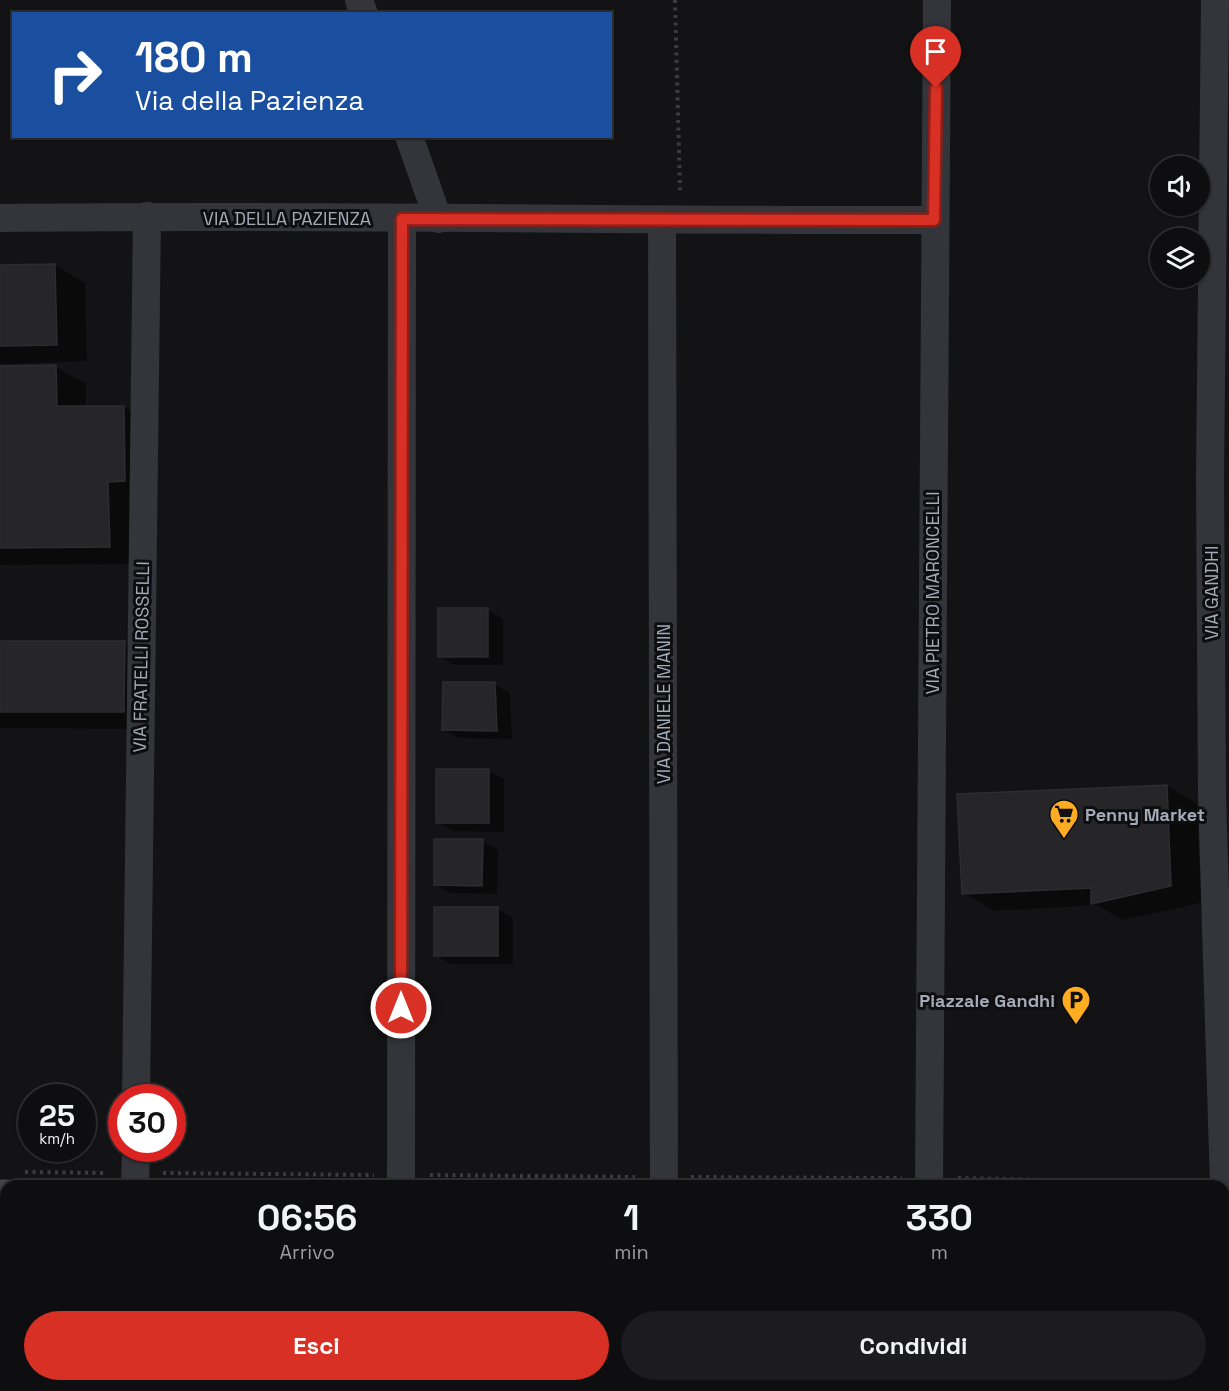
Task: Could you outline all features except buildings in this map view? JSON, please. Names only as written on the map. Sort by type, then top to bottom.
[{"type":"street","name":"VIA PIETRO MARONCELLI","points":[[929,1180],[937,0]]},
{"type":"street","name":"VIA GANDHI","points":[[1215,0],[1225,1180]]},
{"type":"street","points":[[410,138],[438,219]]},
{"type":"street","name":"VIA DELLA PAZIENZA","points":[[0,218],[147,216],[671,221],[934,220]]},
{"type":"street","name":"VIA FRATELLI ROSSELLI","points":[[136,1084],[147,216]]},
{"type":"street","points":[[401,1180],[402,219]]},
{"type":"street","name":"VIA DANIELE MANIN","points":[[664,1180],[671,221]]},
{"type":"path","points":[[671,221],[675,0]]},
{"type":"path","points":[[49,1180],[135,1170],[377,1180]]},
{"type":"place","name":"Penny Market","points":[[1064,840]]},
{"type":"place","name":"Piazzale Gandhi","points":[[1076,1026]]},
{"type":"route","points":[[401,1008],[402,219],[934,220],[936,88]]}]
